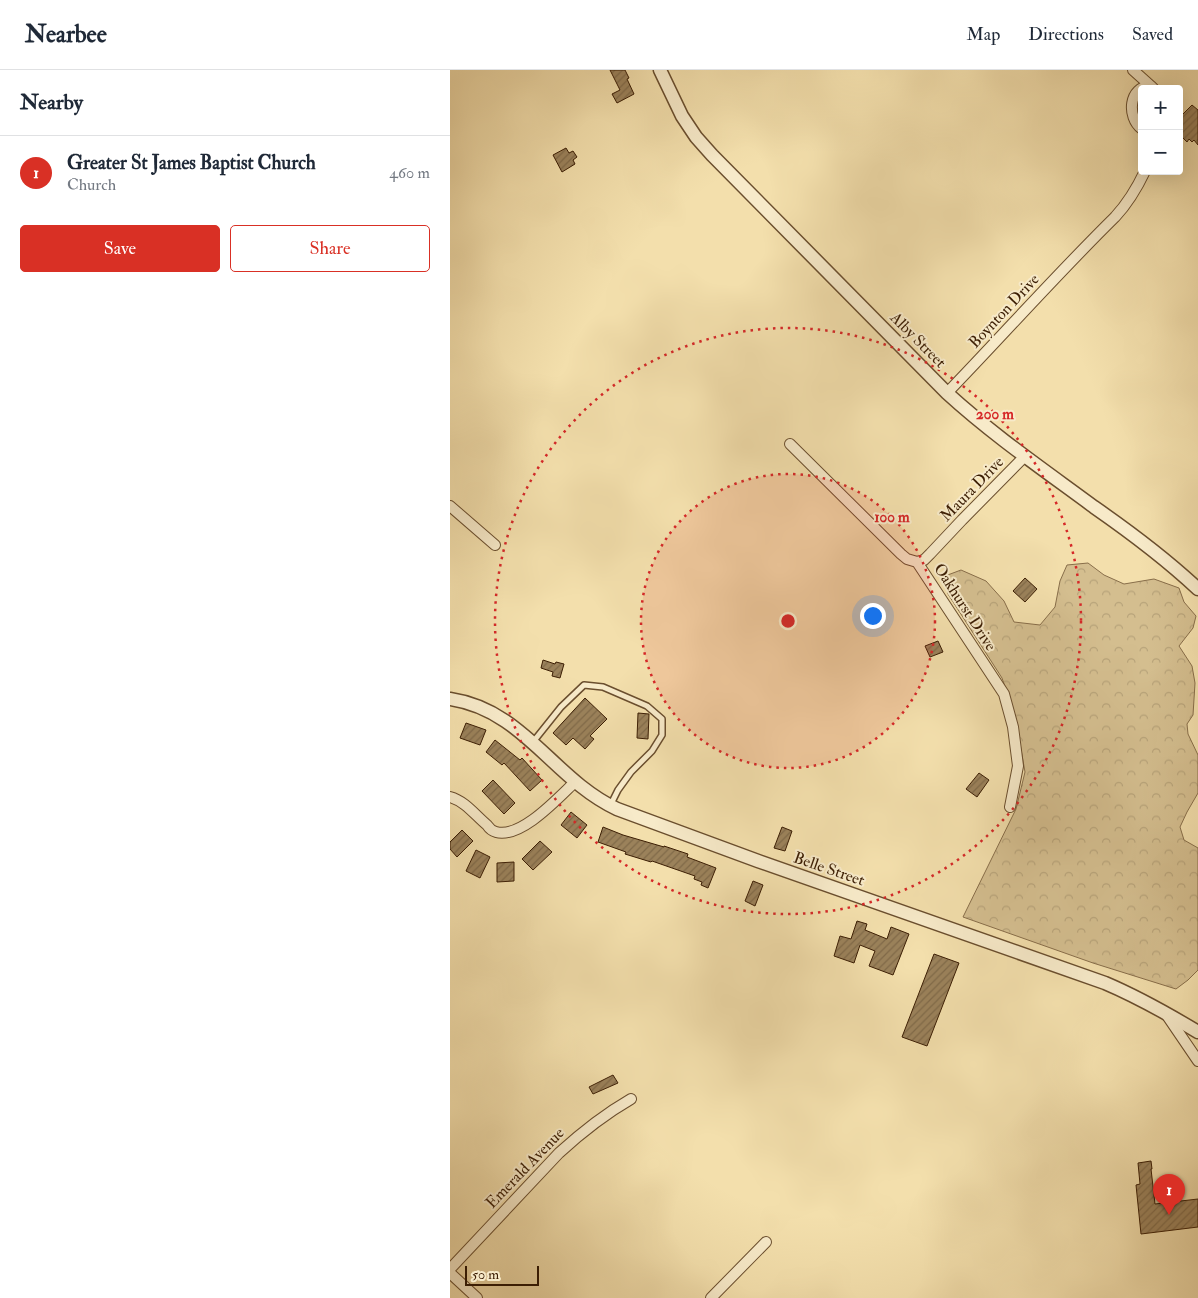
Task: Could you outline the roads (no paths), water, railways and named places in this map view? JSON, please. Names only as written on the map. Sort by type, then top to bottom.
[{"type":"street","name":"Alby Street","points":[[660,70],[682,116],[696,137],[712,155],[948,393],[985,426],[1164,559],[1198,590]]},
{"type":"street","points":[[1133,70],[1150,85]]},
{"type":"street","points":[[1138,92],[1132,106],[1131,115],[1138,125]]},
{"type":"street","name":"Boynton Drive","points":[[948,393],[1039,294],[1127,204],[1143,175]]},
{"type":"street","name":"Oakhurst Drive","points":[[790,444],[901,554],[907,559],[917,562],[1004,694],[1012,727],[1018,766],[1010,806]]},
{"type":"street","name":"Maura Drive","points":[[917,562],[924,560],[1025,456]]},
{"type":"street","points":[[450,506],[495,545]]},
{"type":"street","name":"Belle Street","points":[[450,699],[476,705],[501,717],[533,742],[576,782],[596,798],[610,806],[758,861],[1105,983],[1134,996],[1164,1011],[1198,1061]]},
{"type":"street","points":[[450,797],[460,802],[493,830],[504,833],[515,831],[527,824],[576,782]]},
{"type":"street","points":[[1164,1011],[1198,1032]]},
{"type":"street","name":"Emerald Avenue","points":[[450,1271],[559,1153],[593,1124],[631,1099]]},
{"type":"street","points":[[712,1298],[766,1242]]},
{"type":"street","points":[[450,1271],[477,1298]]},
{"type":"lane","points":[[533,742],[561,707],[584,685],[603,687],[647,706],[662,718],[662,735],[652,751],[631,772],[618,790],[610,806]]},
{"type":"place","name":"Greater St James Baptist Church","points":[[1169,1215]]}]
